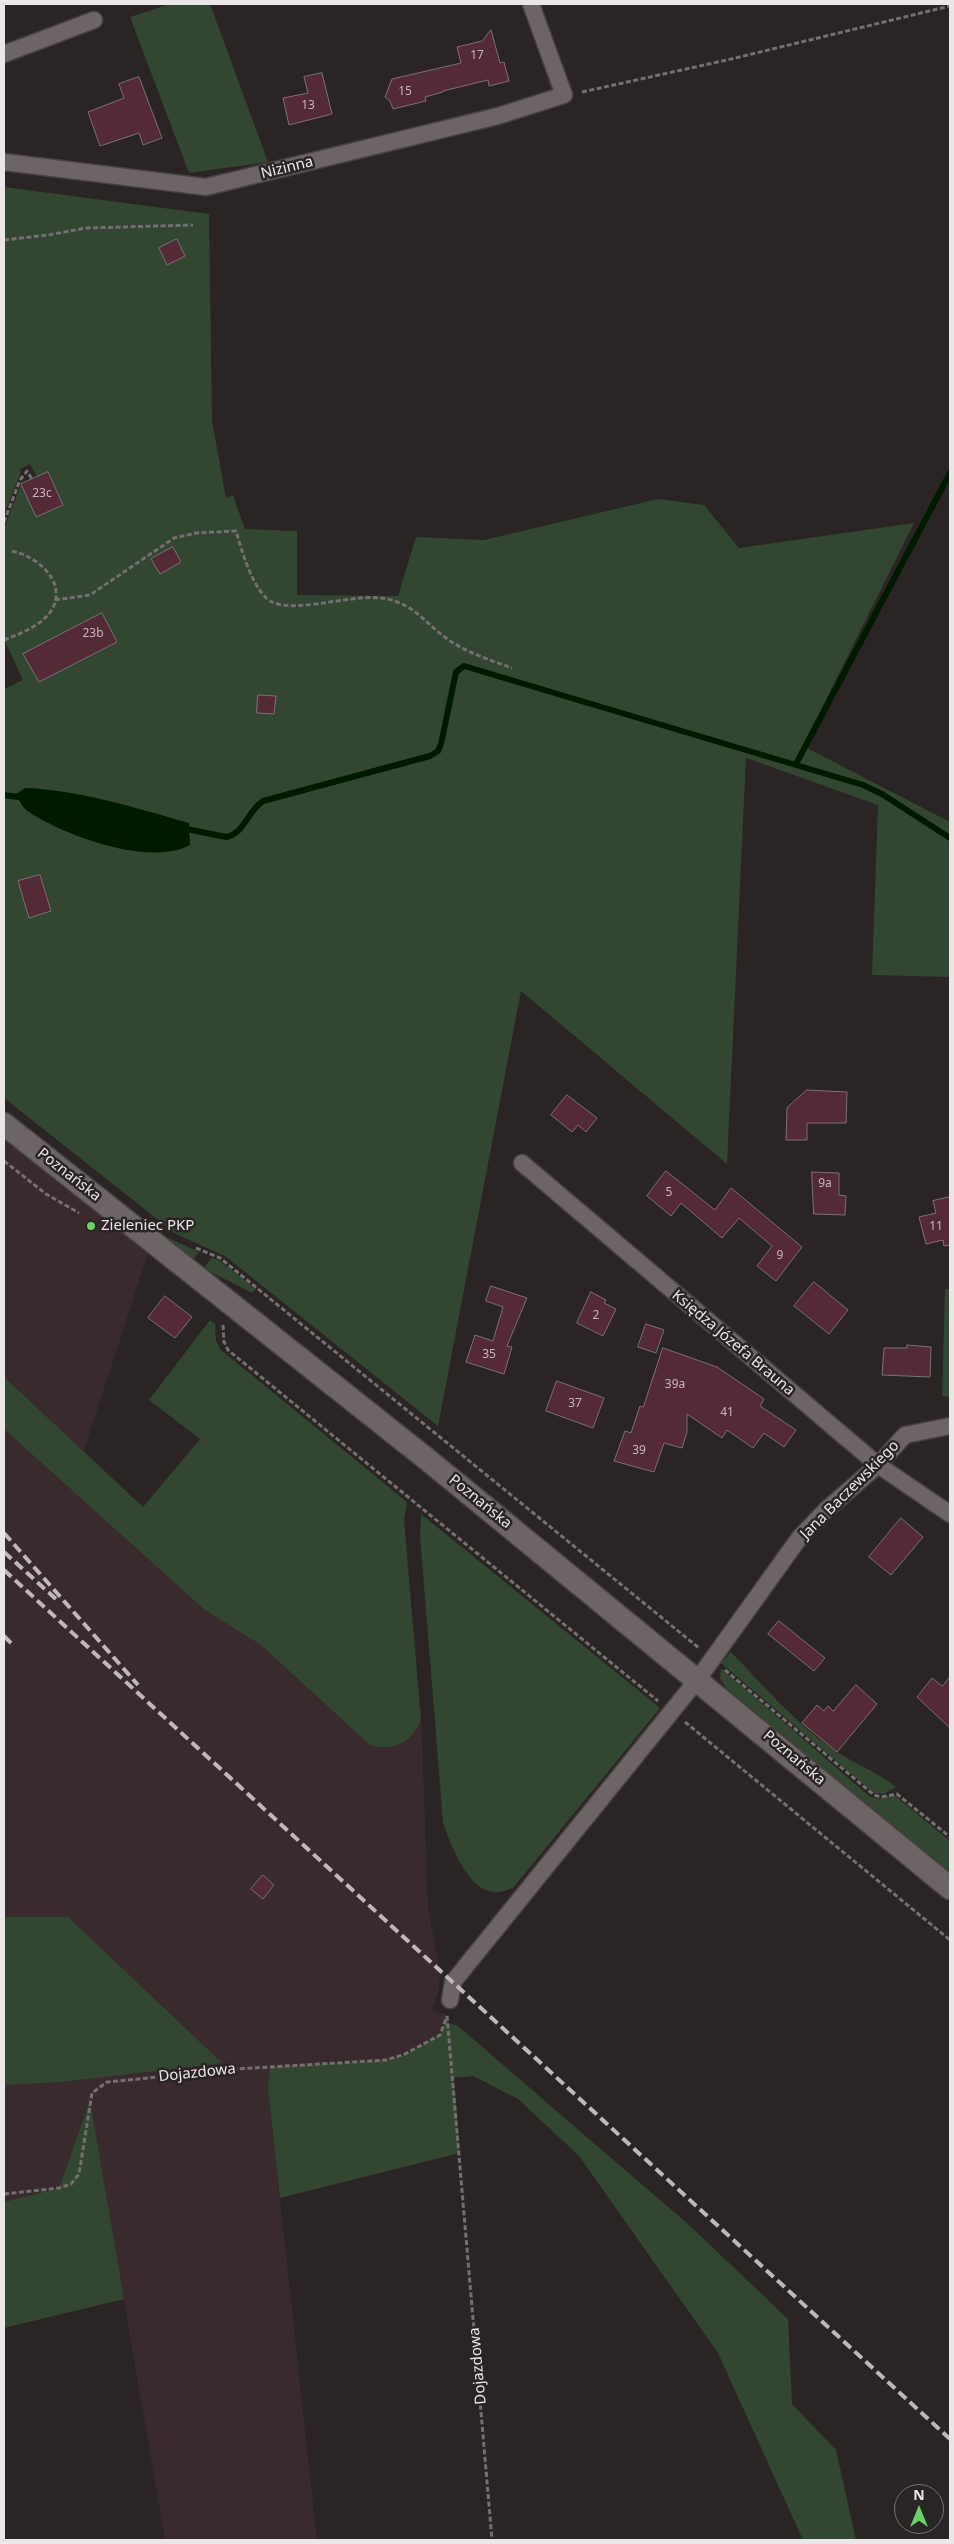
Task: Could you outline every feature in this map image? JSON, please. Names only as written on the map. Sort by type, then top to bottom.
[{"type":"main road","name":"Poznańska","points":[[4,1124],[373,1416],[698,1679],[950,1888]]},
{"type":"street","points":[[531,4],[564,96]]},
{"type":"street","points":[[4,54],[94,20]]},
{"type":"street","name":"Nizinna","points":[[4,162],[206,187],[498,116],[564,96]]},
{"type":"street","name":"Księdza Józefa Brauna","points":[[522,1163],[878,1465],[950,1514]]},
{"type":"street","name":"Jana Baczewskiego","points":[[450,2000],[453,1982],[670,1710],[698,1679],[800,1537],[826,1510],[878,1465],[905,1435],[950,1426]]},
{"type":"path","points":[[564,96],[728,60],[950,6]]},
{"type":"path","points":[[4,240],[48,236],[86,228],[193,225]]},
{"type":"path","points":[[4,522],[20,480],[27,471],[32,480]]},
{"type":"path","points":[[55,600],[90,595],[174,538],[196,533],[236,532],[248,568],[262,593],[272,602],[288,606],[364,597],[381,597],[414,610],[446,638],[477,655],[512,668]]},
{"type":"path","points":[[4,640],[38,624],[47,615],[55,600],[56,585],[44,567],[33,557],[12,551]]},
{"type":"path","points":[[4,1161],[46,1194],[84,1216]]},
{"type":"path","points":[[208,1253],[220,1258],[300,1322],[712,1659],[874,1795],[881,1797],[896,1794],[950,1837]]},
{"type":"path","points":[[220,1318],[223,1323],[224,1342],[228,1350],[950,1940]]},
{"type":"path","name":"Dojazdowa","points":[[4,2194],[59,2188],[71,2184],[79,2174],[92,2093],[107,2082],[237,2069],[386,2060],[405,2054],[440,2035],[447,2013],[492,2540]]},
{"type":"shaded area","points":[[170,4],[210,4],[268,162],[189,173],[130,17]]},
{"type":"shaded area","points":[[4,187],[209,214],[212,421],[226,498],[233,495],[245,529],[297,531],[297,595],[398,596],[416,537],[484,540],[658,499],[704,505],[739,548],[914,523],[803,746],[950,822],[950,977],[872,975],[878,805],[746,758],[727,1164],[521,991],[438,1426],[225,1256],[176,1234],[4,1098],[4,689],[23,680],[4,639],[4,529],[21,484],[36,517],[62,505],[37,477],[30,464],[20,469],[21,472],[4,515]]},
{"type":"shaded area","points":[[25,788],[46,789],[87,796],[189,823],[190,845],[173,851],[131,851],[85,839],[27,811],[16,794]]},
{"type":"shaded area","points":[[4,1124],[152,1241],[84,1451],[142,1507],[421,1709],[428,1907],[440,1972],[439,1989],[432,2010],[447,2015],[440,2035],[405,2054],[386,2060],[270,2067],[268,2088],[317,2540],[165,2540],[90,2103],[59,2188],[4,2202]]},
{"type":"shaded area","points":[[167,1237],[199,1252],[193,1260]]},
{"type":"shaded area","points":[[212,1258],[220,1261],[256,1289],[252,1293],[209,1271],[204,1267]]},
{"type":"shaded area","points":[[945,1289],[950,1289],[950,1397],[942,1396]]},
{"type":"shaded area","points":[[210,1320],[215,1324],[216,1341],[221,1350],[407,1502],[404,1520],[421,1720],[417,1728],[407,1739],[395,1746],[371,1746],[261,1645],[205,1610],[4,1429],[4,1377],[143,1507],[200,1439],[149,1400]]},
{"type":"shaded area","points":[[421,1514],[660,1708],[513,1888],[502,1892],[488,1891],[470,1877],[450,1843],[443,1822],[420,1535]]},
{"type":"shaded area","points":[[731,1652],[781,1705],[808,1730],[844,1757],[882,1777],[896,1787],[884,1794],[874,1793],[721,1663]]},
{"type":"shaded area","points":[[721,1668],[869,1796],[878,1799],[893,1794],[950,1841],[950,1873],[726,1688],[720,1678]]},
{"type":"shaded area","points":[[4,1917],[68,1917],[222,2063],[62,2082],[4,2085]]},
{"type":"shaded area","points":[[447,2015],[448,2023],[458,2026],[689,2225],[788,2319],[792,2404],[836,2450],[856,2540],[803,2540],[718,2353],[579,2156],[518,2099],[473,2076],[454,2078],[460,2153],[280,2198],[268,2088],[270,2067],[386,2060],[405,2054],[440,2035]]},
{"type":"shaded area","points":[[90,2101],[124,2299],[4,2328],[4,2202],[59,2188]]},
{"type":"building","points":[[491,30],[500,63],[504,62],[509,81],[489,86],[488,80],[443,91],[425,97],[426,101],[393,109],[390,101],[385,97],[392,79],[461,63],[457,47],[482,41]]},
{"type":"building","points":[[322,73],[332,114],[289,125],[283,98],[308,93],[304,77]]},
{"type":"building","points":[[139,77],[162,138],[143,145],[139,133],[100,146],[88,112],[124,98],[119,84]]},
{"type":"building","points":[[177,239],[185,256],[167,265],[159,248]]},
{"type":"building","points":[[48,472],[63,505],[36,517],[21,484]]},
{"type":"building","points":[[173,547],[181,562],[160,574],[151,559]]},
{"type":"building","points":[[102,613],[117,642],[39,682],[23,654]]},
{"type":"building","points":[[258,695],[276,696],[274,714],[257,713]]},
{"type":"building","points":[[40,875],[51,911],[29,918],[18,881]]},
{"type":"building","points":[[807,1090],[847,1092],[846,1123],[807,1123],[807,1140],[786,1140],[787,1108]]},
{"type":"building","points":[[567,1095],[597,1118],[586,1132],[578,1125],[572,1132],[551,1115]]},
{"type":"building","points":[[666,1171],[715,1210],[731,1188],[802,1247],[776,1281],[757,1266],[772,1246],[739,1218],[722,1238],[681,1203],[671,1216],[647,1196]]},
{"type":"building","points":[[812,1172],[839,1173],[839,1195],[846,1196],[845,1215],[814,1214]]},
{"type":"building","points":[[950,1197],[950,1245],[944,1246],[943,1240],[926,1244],[919,1217],[936,1213],[933,1201]]},
{"type":"building","points":[[814,1282],[848,1310],[829,1334],[794,1306]]},
{"type":"building","points":[[491,1286],[527,1298],[507,1346],[512,1347],[504,1374],[466,1362],[475,1335],[493,1341],[503,1307],[486,1301]]},
{"type":"building","points":[[591,1292],[606,1300],[604,1303],[616,1309],[603,1336],[577,1323]]},
{"type":"building","points":[[165,1296],[192,1317],[175,1338],[148,1318]]},
{"type":"building","points":[[646,1324],[664,1330],[656,1353],[638,1347]]},
{"type":"building","points":[[907,1345],[931,1347],[930,1377],[882,1375],[884,1348],[907,1348]]},
{"type":"building","points":[[663,1348],[717,1367],[764,1399],[760,1406],[796,1430],[784,1447],[764,1433],[753,1448],[727,1430],[722,1438],[687,1414],[687,1432],[682,1448],[664,1443],[654,1472],[614,1461],[625,1431],[631,1433],[640,1406],[643,1407]]},
{"type":"building","points":[[557,1381],[604,1398],[593,1428],[546,1411]]},
{"type":"building","points":[[901,1518],[923,1537],[891,1575],[869,1557]]},
{"type":"building","points":[[779,1621],[825,1658],[814,1671],[768,1634]]},
{"type":"building","points":[[950,1677],[950,1728],[917,1697],[932,1678],[942,1686]]},
{"type":"building","points":[[856,1685],[877,1704],[837,1752],[802,1723],[817,1705],[824,1711],[828,1706],[833,1711]]},
{"type":"building","points":[[263,1875],[274,1885],[263,1899],[251,1889]]},
{"type":"waterway","points":[[796,764],[950,473]]},
{"type":"waterway","points":[[182,828],[226,837],[237,832],[263,801],[430,756],[438,751],[441,744],[456,672],[464,666],[863,785],[882,794],[950,838]]},
{"type":"waterway","points":[[4,795],[25,798]]},
{"type":"railway","points":[[4,1533],[138,1685]]},
{"type":"railway","points":[[4,1552],[57,1600]]},
{"type":"railway","points":[[4,1570],[950,2439]]},
{"type":"railway","points":[[4,1636],[13,1645]]},
{"type":"place","name":"Zieleniec PKP","points":[[91,1226]]}]
